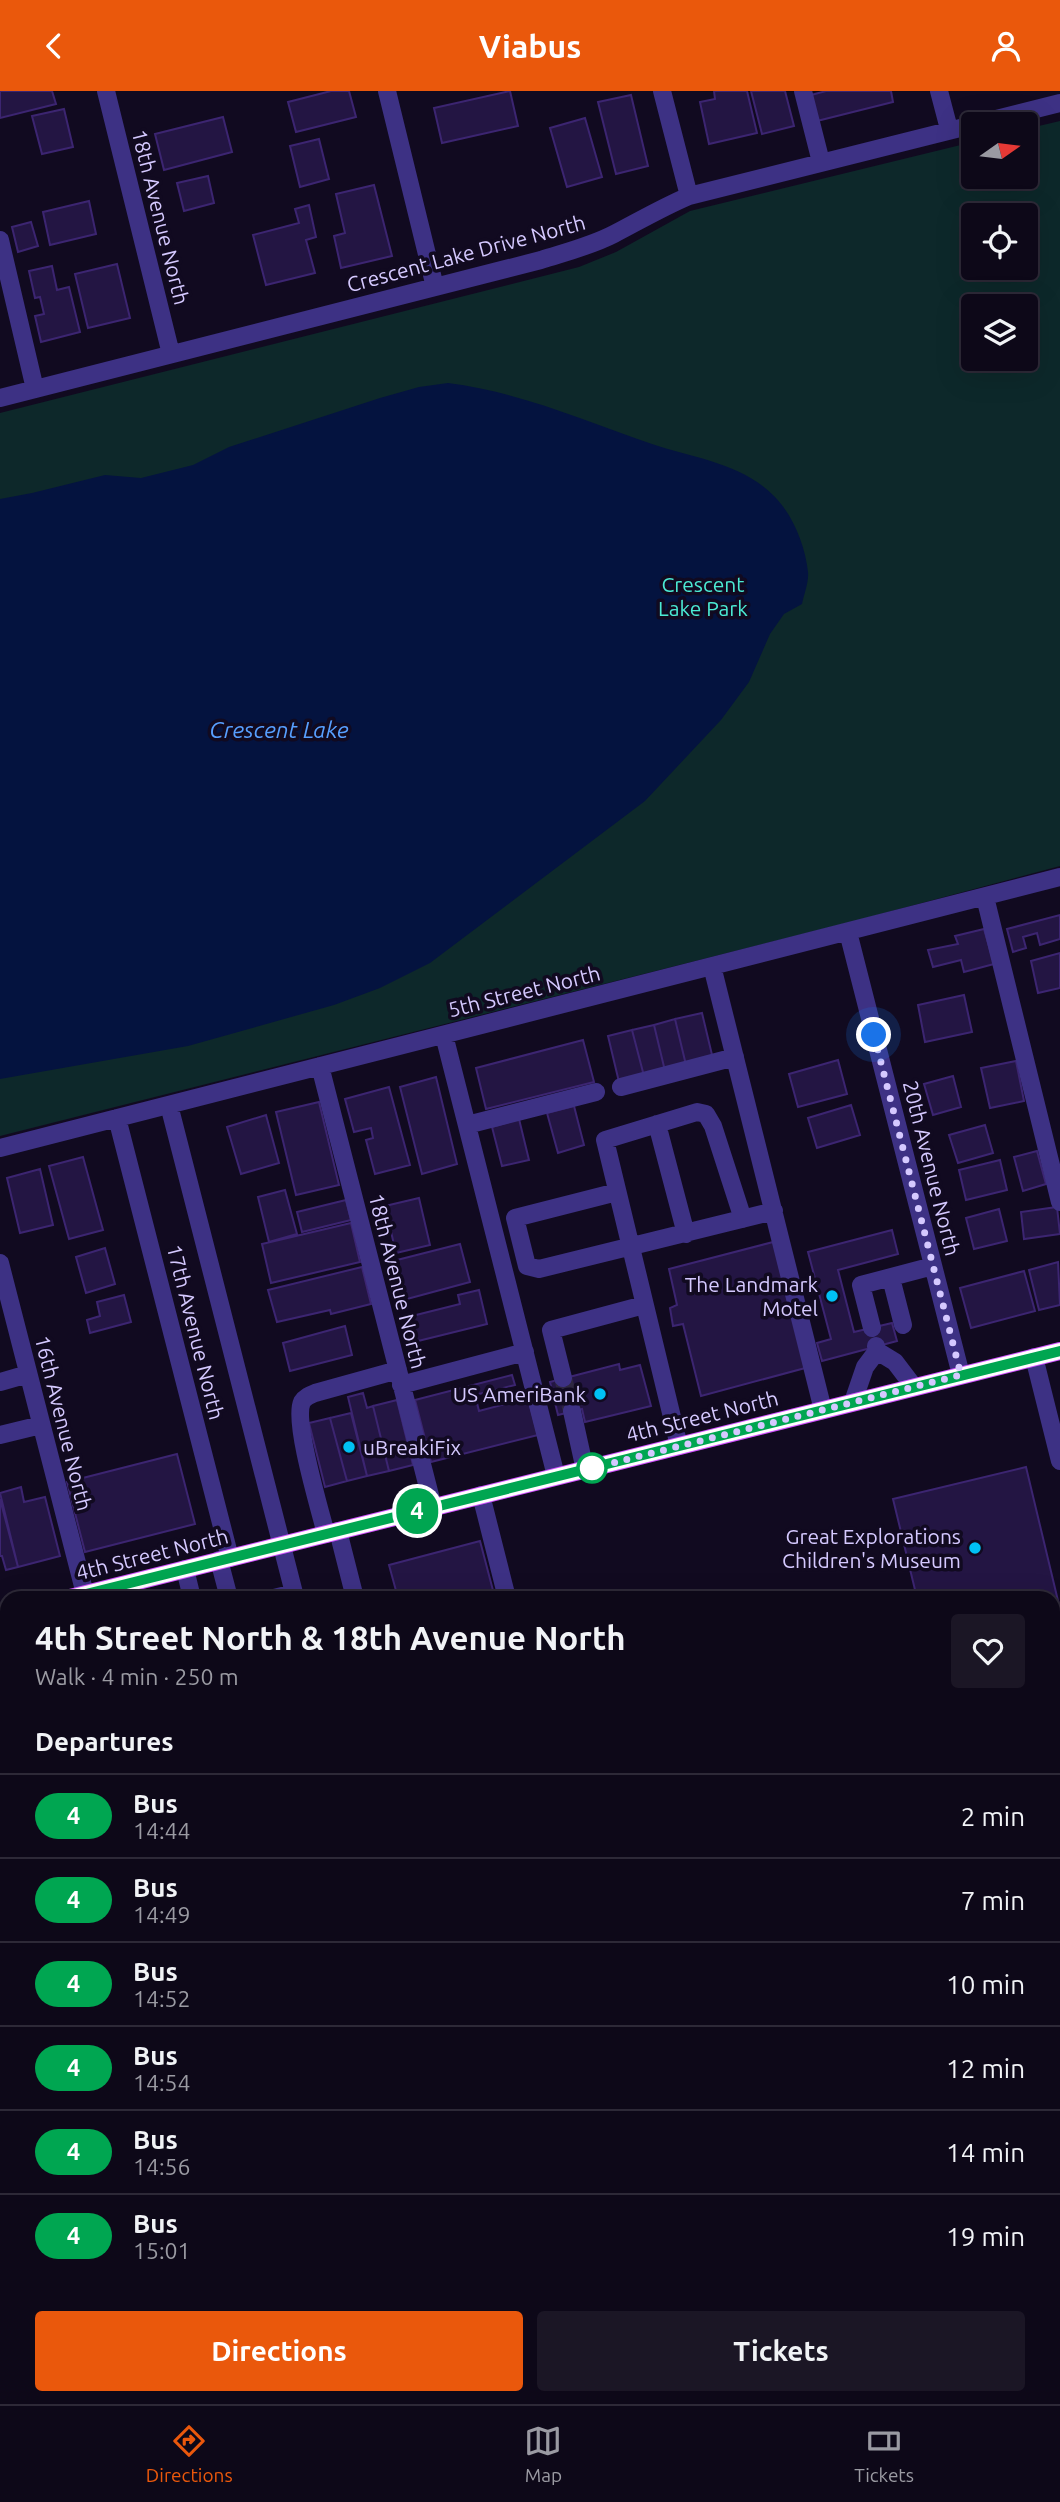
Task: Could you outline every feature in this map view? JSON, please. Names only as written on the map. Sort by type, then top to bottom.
[{"type":"main road","name":"4th Street North","points":[[117,1591],[185,1569],[1060,1350]]},
{"type":"street","name":"18th Avenue North","points":[[107,91],[171,355]]},
{"type":"street","points":[[387,91],[435,287]]},
{"type":"street","points":[[662,91],[689,196]]},
{"type":"street","points":[[803,91],[821,162]]},
{"type":"street","points":[[939,91],[949,129]]},
{"type":"street","name":"Crescent Lake Drive North","points":[[0,398],[579,249],[689,196],[1060,103]]},
{"type":"street","points":[[0,240],[35,389]]},
{"type":"street","name":"5th Street North","points":[[0,1148],[1060,877]]},
{"type":"street","points":[[985,897],[1060,1202]]},
{"type":"street","name":"20th Avenue North","points":[[848,932],[961,1375]]},
{"type":"street","points":[[712,966],[823,1410]]},
{"type":"street","points":[[444,1035],[555,1476]]},
{"type":"street","points":[[621,1087],[735,1057]]},
{"type":"street","name":"18th Avenue North","points":[[320,1066],[432,1507]]},
{"type":"street","points":[[467,1125],[596,1092]]},
{"type":"street","points":[[169,1105],[294,1591]]},
{"type":"street","points":[[679,1445],[605,1140],[697,1112],[706,1114],[713,1126],[743,1219]]},
{"type":"street","name":"17th Avenue North","points":[[117,1118],[225,1559],[228,1591]]},
{"type":"street","points":[[657,1124],[686,1234]]},
{"type":"street","points":[[617,1192],[515,1218],[527,1266],[539,1269],[774,1211]]},
{"type":"street","name":"16th Avenue North","points":[[0,1263],[41,1425],[76,1591]]},
{"type":"street","points":[[872,1328],[861,1285],[933,1266]]},
{"type":"street","points":[[891,1278],[903,1325]]},
{"type":"street","points":[[563,1378],[551,1330],[644,1305]]},
{"type":"street","points":[[853,1402],[865,1367],[877,1349],[895,1362],[914,1387]]},
{"type":"street","points":[[353,1591],[300,1424],[303,1401],[308,1395],[525,1352]]},
{"type":"street","points":[[1034,1357],[1059,1455]]},
{"type":"street","points":[[1,1381],[28,1374]]},
{"type":"street","points":[[572,1411],[585,1470]]},
{"type":"street","points":[[0,1435],[41,1425]]},
{"type":"street","points":[[481,1495],[505,1591]]},
{"type":"street","points":[[185,1569],[190,1591]]},
{"type":"green space","name":"Crescent Lake Park","points":[[1060,121],[1060,866],[862,919],[0,1136],[0,413],[579,267],[616,252],[690,211],[961,145],[961,189],[1038,189],[1038,126]]},
{"type":"water","name":"Crescent Lake","points":[[448,383],[527,400],[652,444],[716,463],[747,476],[774,496],[797,531],[808,572],[802,604],[784,614],[770,634],[749,682],[721,720],[645,801],[430,963],[380,988],[334,1005],[188,1046],[0,1079],[0,499],[105,475],[141,478],[193,465],[229,447],[380,398],[419,387]]},
{"type":"building","points":[[0,91],[52,91],[56,104],[0,118]]},
{"type":"building","points":[[331,91],[349,91],[356,117],[296,132],[288,102]]},
{"type":"building","points":[[510,91],[518,126],[442,143],[434,108]]},
{"type":"building","points":[[714,91],[747,91],[757,133],[709,144],[700,102],[715,99]]},
{"type":"building","points":[[751,91],[785,91],[794,126],[762,134]]},
{"type":"building","points":[[826,91],[891,91],[893,102],[817,121],[811,95]]},
{"type":"building","points":[[631,95],[648,166],[616,174],[598,102]]},
{"type":"building","points":[[64,109],[73,147],[42,154],[32,116]]},
{"type":"building","points":[[223,117],[232,152],[164,170],[155,134]]},
{"type":"building","points":[[585,118],[602,177],[567,187],[550,128]]},
{"type":"building","points":[[319,139],[329,179],[300,187],[290,146]]},
{"type":"building","points":[[208,176],[214,203],[184,211],[177,183]]},
{"type":"building","points":[[374,185],[392,256],[341,268],[334,236],[345,233],[336,194]]},
{"type":"building","points":[[89,201],[96,234],[50,245],[43,212]]},
{"type":"building","points":[[309,205],[316,237],[306,240],[315,273],[266,285],[253,235],[299,223],[295,209]]},
{"type":"building","points":[[31,222],[38,246],[18,252],[12,227]]},
{"type":"building","points":[[117,264],[130,318],[88,328],[75,274]]},
{"type":"building","points":[[52,266],[57,290],[69,287],[80,332],[41,342],[35,316],[44,314],[40,297],[35,298],[29,271]]},
{"type":"building","points":[[1060,915],[1060,939],[1040,945],[1037,933],[1023,937],[1026,948],[1013,952],[1007,929]]},
{"type":"building","points":[[984,929],[994,964],[964,972],[961,960],[933,967],[928,950],[958,944],[955,936]]},
{"type":"building","points":[[1060,953],[1060,988],[1038,993],[1031,961]]},
{"type":"building","points":[[964,995],[972,1032],[925,1042],[918,1005]]},
{"type":"building","points":[[702,1013],[713,1059],[686,1065],[675,1019]]},
{"type":"building","points":[[675,1019],[686,1065],[665,1071],[654,1025]]},
{"type":"building","points":[[654,1025],[665,1071],[644,1076],[632,1030]]},
{"type":"building","points":[[632,1030],[644,1076],[619,1082],[608,1036]]},
{"type":"building","points":[[583,1040],[594,1082],[486,1109],[476,1068]]},
{"type":"building","points":[[838,1060],[847,1094],[798,1107],[789,1074]]},
{"type":"building","points":[[1016,1061],[1024,1101],[990,1108],[981,1068]]},
{"type":"building","points":[[953,1076],[961,1107],[933,1115],[924,1084]]},
{"type":"building","points":[[436,1077],[457,1164],[422,1174],[400,1087]]},
{"type":"building","points":[[389,1087],[410,1165],[375,1174],[366,1140],[373,1138],[371,1128],[354,1132],[345,1099]]},
{"type":"building","points":[[319,1102],[339,1185],[296,1195],[276,1112]]},
{"type":"building","points":[[851,1105],[860,1135],[817,1148],[808,1118]]},
{"type":"building","points":[[574,1106],[584,1145],[558,1153],[547,1113]]},
{"type":"building","points":[[266,1115],[279,1163],[241,1174],[227,1127]]},
{"type":"building","points":[[519,1119],[529,1160],[502,1166],[492,1127]]},
{"type":"building","points":[[985,1125],[993,1153],[958,1163],[949,1135]]},
{"type":"building","points":[[1037,1151],[1046,1184],[1023,1191],[1014,1157]]},
{"type":"building","points":[[83,1157],[103,1230],[69,1239],[49,1166]]},
{"type":"building","points":[[1000,1160],[1007,1190],[966,1200],[959,1170]]},
{"type":"building","points":[[40,1169],[53,1225],[20,1233],[7,1178]]},
{"type":"building","points":[[285,1190],[297,1234],[269,1242],[258,1197]]},
{"type":"building","points":[[419,1198],[430,1245],[396,1253],[385,1206]]},
{"type":"building","points":[[346,1200],[351,1220],[302,1232],[297,1212]]},
{"type":"building","points":[[1057,1207],[1060,1234],[1024,1239],[1021,1212]]},
{"type":"building","points":[[999,1209],[1007,1241],[974,1249],[966,1218]]},
{"type":"building","points":[[351,1223],[360,1262],[271,1283],[262,1244]]},
{"type":"building","name":"The Landmark Motel","points":[[892,1230],[898,1254],[838,1270],[854,1332],[892,1323],[897,1341],[822,1361],[817,1343],[831,1339],[808,1252]]},
{"type":"building","points":[[777,1241],[809,1367],[701,1396],[683,1324],[673,1326],[670,1308],[677,1305],[669,1269]]},
{"type":"building","points":[[460,1244],[470,1282],[407,1299],[397,1260]]},
{"type":"building","points":[[105,1248],[115,1284],[86,1293],[76,1257]]},
{"type":"building","points":[[1058,1262],[1060,1305],[1039,1310],[1029,1270]]},
{"type":"building","points":[[362,1267],[371,1304],[331,1314],[330,1310],[277,1322],[268,1290]]},
{"type":"building","points":[[1024,1271],[1035,1311],[971,1328],[960,1288]]},
{"type":"building","points":[[479,1290],[487,1324],[414,1342],[408,1317],[460,1304],[458,1295]]},
{"type":"building","points":[[124,1295],[131,1322],[90,1333],[87,1320],[100,1316],[97,1302]]},
{"type":"building","points":[[345,1326],[352,1355],[290,1371],[283,1343]]},
{"type":"building","name":"US AmeriBank","points":[[619,1364],[620,1370],[640,1365],[651,1406],[585,1422],[582,1409],[558,1415],[550,1382]]},
{"type":"building","points":[[512,1375],[515,1385],[475,1395],[479,1411],[528,1398],[538,1435],[431,1462],[415,1400]]},
{"type":"building","points":[[363,1393],[367,1408],[373,1406],[389,1471],[367,1476],[348,1397]]},
{"type":"building","points":[[397,1400],[413,1465],[389,1471],[373,1406]]},
{"type":"building","name":"uBreakiFix","points":[[351,1413],[367,1476],[347,1481],[330,1418]]},
{"type":"building","points":[[330,1418],[347,1481],[325,1487],[309,1423]]},
{"type":"building","points":[[177,1454],[195,1524],[85,1552],[67,1482]]},
{"type":"building","name":"Great Explorations Children's Museum","points":[[1026,1467],[1056,1591],[915,1591],[893,1499]]},
{"type":"building","points":[[21,1487],[24,1502],[45,1497],[60,1556],[18,1567],[0,1493]]},
{"type":"building","points":[[0,1499],[18,1567],[6,1570],[0,1556]]},
{"type":"building","points":[[480,1541],[493,1591],[396,1591],[389,1565]]},
{"type":"tunnel","points":[[563,1378],[572,1411]]},
{"type":"bus line","name":"4","points":[[98,1591],[1060,1351]]},
{"type":"place","name":"The Landmark Motel","points":[[832,1296]]},
{"type":"place","name":"US AmeriBank","points":[[600,1394]]},
{"type":"place","name":"uBreakiFix","points":[[349,1447]]},
{"type":"place","name":"Great Explorations Children's Museum","points":[[975,1548]]},
{"type":"route","points":[[592,1468],[585,1470],[961,1375],[874,1035]]}]
